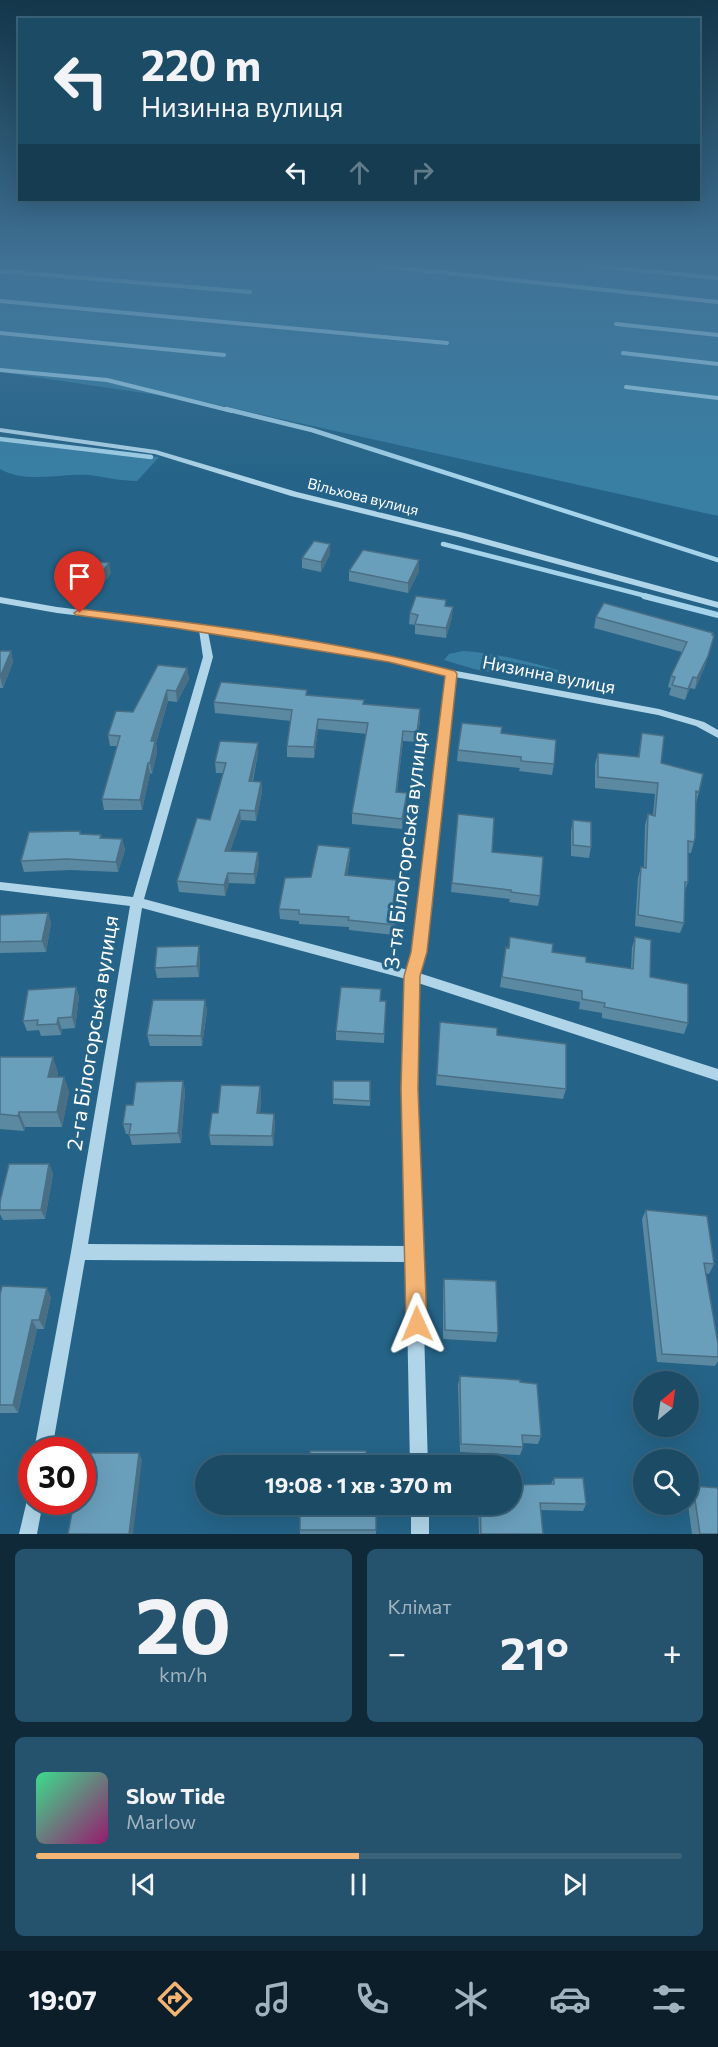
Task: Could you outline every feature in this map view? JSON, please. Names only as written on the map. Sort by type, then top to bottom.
[{"type":"street","name":"Вільхова вулиця","points":[[0,430],[156,452],[294,495],[460,535],[718,605]]},
{"type":"street","name":"Низинна вулиця","points":[[0,600],[57,610],[203,628],[389,658],[451,674],[659,712],[700,724],[718,735]]},
{"type":"street","name":"2-га Білогорська вулиця","points":[[45,1437],[138,902],[208,657],[203,628]]},
{"type":"street","name":"3-тя Білогорська вулиця","points":[[419,1455],[410,1089],[412,976],[419,952],[451,674]]},
{"type":"street","points":[[0,886],[138,902],[412,976],[718,1075]]},
{"type":"street","points":[[79,1252],[415,1254]]},
{"type":"street","points":[[28,1534],[32,1515]]},
{"type":"street","points":[[420,1515],[420,1534]]},
{"type":"shaded area","points":[[0,336],[718,336],[718,516],[205,402],[0,372]]},
{"type":"shaded area","points":[[0,437],[95,449],[101,453],[159,457],[137,481],[89,475],[21,476],[0,469]]},
{"type":"shaded area","points":[[463,651],[513,658],[561,671],[593,681],[598,692],[474,669],[444,660],[449,654]]},
{"type":"building","points":[[314,541],[330,544],[321,562],[302,558]]},
{"type":"building","points":[[363,550],[419,560],[408,583],[349,571]]},
{"type":"building","points":[[79,559],[109,563],[97,578],[67,574]]},
{"type":"building","points":[[416,596],[446,600],[445,606],[453,607],[446,628],[415,624],[418,615],[410,613]]},
{"type":"building","points":[[604,603],[713,633],[708,656],[697,678],[693,677],[688,689],[672,685],[675,677],[671,676],[687,642],[596,617]]},
{"type":"building","points":[[0,651],[11,651],[0,677]]},
{"type":"building","points":[[158,665],[187,668],[176,691],[167,690],[151,741],[155,741],[140,800],[102,799],[120,736],[108,735],[116,711],[133,712]]},
{"type":"building","points":[[221,682],[307,690],[306,695],[364,700],[363,704],[420,709],[417,732],[403,731],[396,792],[407,793],[402,819],[352,813],[368,723],[318,719],[314,747],[287,746],[292,710],[214,702]]},
{"type":"building","points":[[462,723],[502,727],[501,733],[556,740],[554,764],[521,761],[521,757],[458,750]]},
{"type":"building","points":[[642,733],[664,736],[661,763],[703,774],[699,792],[696,791],[695,838],[694,842],[688,841],[688,882],[685,882],[684,923],[638,915],[641,867],[646,868],[648,814],[655,816],[658,783],[598,777],[598,753],[639,757]]},
{"type":"building","points":[[220,741],[258,743],[249,781],[261,782],[255,811],[240,810],[225,851],[258,852],[254,874],[228,873],[224,885],[177,881],[197,818],[210,820],[226,763],[215,762]]},
{"type":"building","points":[[458,814],[494,818],[492,852],[543,857],[540,896],[452,883]]},
{"type":"building","points":[[573,820],[591,822],[591,847],[573,845]]},
{"type":"building","points":[[80,831],[80,834],[101,835],[100,838],[122,839],[116,862],[67,859],[21,861],[29,832]]},
{"type":"building","points":[[318,845],[350,848],[345,875],[396,880],[393,904],[398,904],[395,925],[348,920],[349,917],[299,914],[299,910],[279,909],[285,878],[311,877]]},
{"type":"building","points":[[48,913],[42,941],[0,942],[0,915]]},
{"type":"building","points":[[510,937],[553,944],[552,952],[586,957],[586,962],[633,969],[635,937],[651,940],[650,977],[688,984],[688,1023],[604,1007],[605,1003],[582,999],[582,991],[502,977],[506,947],[509,948]]},
{"type":"building","points":[[199,946],[197,966],[155,968],[157,947]]},
{"type":"building","points":[[76,987],[72,1017],[58,1018],[57,1024],[37,1025],[38,1020],[23,1021],[28,990]]},
{"type":"building","points":[[341,987],[381,989],[380,1001],[386,1001],[384,1034],[336,1031]]},
{"type":"building","points":[[153,1000],[205,1000],[201,1036],[147,1035]]},
{"type":"building","points":[[440,1022],[497,1028],[497,1035],[566,1044],[566,1089],[437,1075]]},
{"type":"building","points":[[0,1057],[53,1057],[48,1077],[64,1077],[57,1112],[19,1112],[18,1116],[0,1114]]},
{"type":"building","points":[[183,1081],[178,1133],[129,1135],[131,1124],[123,1124],[126,1105],[133,1105],[136,1082]]},
{"type":"building","points":[[333,1081],[370,1081],[370,1101],[333,1099]]},
{"type":"building","points":[[221,1085],[260,1086],[257,1113],[274,1114],[272,1136],[209,1135],[212,1113],[218,1113]]},
{"type":"building","points":[[9,1164],[49,1164],[41,1210],[0,1210]]},
{"type":"building","points":[[646,1210],[707,1216],[714,1264],[704,1263],[718,1344],[718,1357],[662,1354]]},
{"type":"building","points":[[444,1279],[496,1281],[498,1333],[445,1330]]},
{"type":"building","points":[[2,1286],[47,1288],[39,1320],[32,1320],[13,1405],[0,1405],[0,1295]]},
{"type":"building","points":[[460,1376],[520,1380],[520,1382],[537,1384],[541,1436],[522,1435],[523,1447],[461,1444]]},
{"type":"building","points":[[310,1451],[366,1451],[366,1455],[310,1455]]},
{"type":"building","points":[[96,1453],[139,1453],[129,1534],[68,1534],[72,1515],[96,1515]]},
{"type":"building","points":[[554,1478],[583,1478],[586,1504],[540,1503],[543,1534],[481,1534],[480,1515],[522,1515],[522,1485],[554,1484]]},
{"type":"building","points":[[699,1486],[718,1488],[718,1534],[700,1534],[697,1515]]},
{"type":"building","points":[[300,1515],[376,1515],[376,1530],[300,1530]]},
{"type":"waterway","points":[[26,336],[224,355]]},
{"type":"waterway","points":[[368,336],[447,343]]},
{"type":"waterway","points":[[623,353],[718,364]]},
{"type":"waterway","points":[[0,370],[107,380],[232,411]]},
{"type":"waterway","points":[[626,387],[718,398]]},
{"type":"waterway","points":[[226,409],[312,430],[718,560]]},
{"type":"waterway","points":[[0,439],[151,457]]},
{"type":"waterway","points":[[443,544],[650,597]]},
{"type":"waterway","points":[[644,596],[718,615]]},
{"type":"route","points":[[80,613],[175,624],[389,658],[451,674],[419,952],[412,976],[410,1089],[417,1324]]}]
